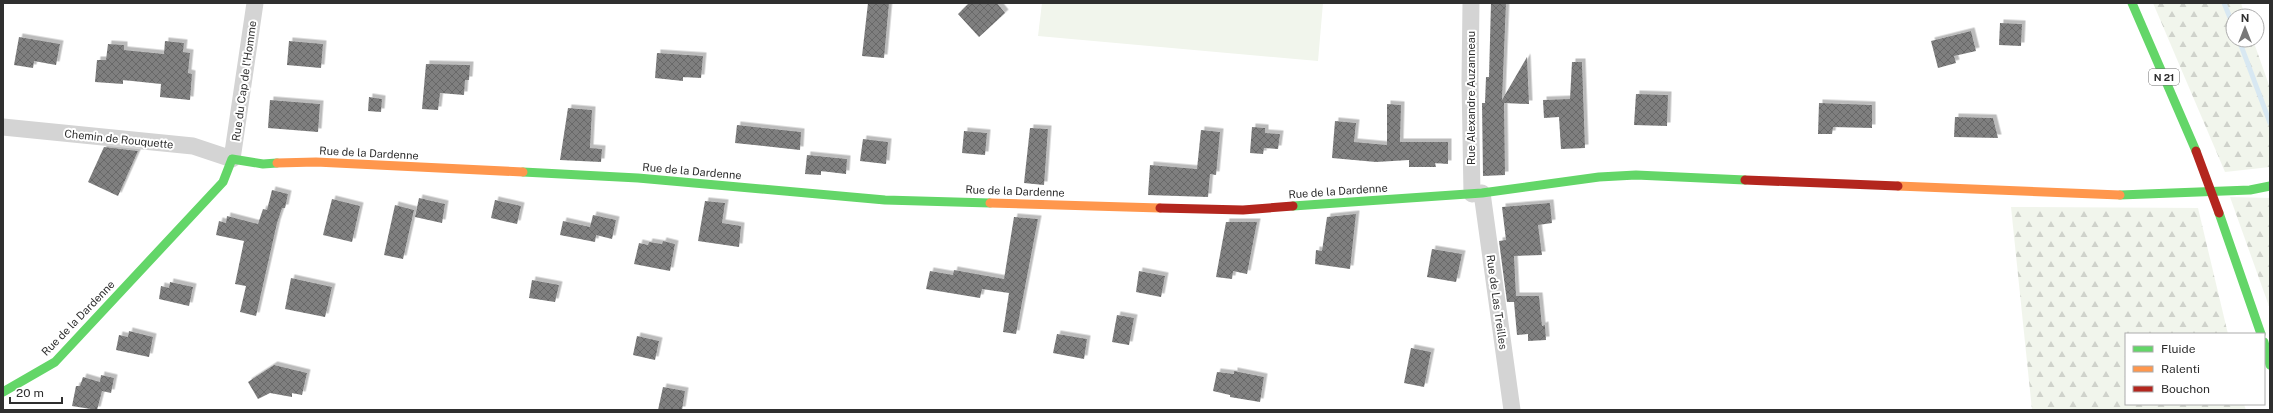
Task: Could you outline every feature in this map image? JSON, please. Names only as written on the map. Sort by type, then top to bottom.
[{"type":"street","name":"Rue du Cap de l'Homme","points":[[232,159],[255,3]]},
{"type":"street","name":"Rue Alexandre Auzanneau","points":[[1471,3],[1470,81],[1477,194]]},
{"type":"street","name":"N 21","points":[[2132,3],[2196,151],[2220,213],[2261,333]]},
{"type":"street","name":"Chemin de Rouquette","points":[[3,127],[193,146],[232,159]]},
{"type":"street","name":"Rue de la Dardenne","points":[[3,392],[55,362],[223,182],[232,159],[263,164],[316,162],[638,178],[904,200],[1243,210],[1477,194],[1599,177],[1636,175],[2137,196],[2250,190],[2270,186]]},
{"type":"street","name":"Rue de Las Treilles","points":[[1477,194],[1512,410]]},
{"type":"street","points":[[2265,346],[2270,365]]},
{"type":"green space","points":[[1042,3],[1323,3],[1318,61],[1038,36]]},
{"type":"green space","points":[[2153,3],[2241,3],[2243,8],[2225,8],[2225,48],[2256,48],[2270,88],[2270,167],[2225,172]]},
{"type":"green space","points":[[2230,197],[2270,198],[2270,309]]},
{"type":"green space","points":[[2011,207],[2198,208],[2228,333],[2125,333],[2125,405],[2244,405],[2246,410],[2032,410]]},
{"type":"building","points":[[868,3],[889,3],[884,58],[862,56]]},
{"type":"building","points":[[969,3],[997,3],[1005,13],[979,37],[958,14]]},
{"type":"building","points":[[1491,3],[1506,3],[1502,100],[1527,57],[1529,104],[1504,103],[1505,175],[1483,176],[1482,103],[1485,103],[1486,77],[1489,77]]},
{"type":"building","points":[[2000,23],[2022,24],[2021,46],[1999,45]]},
{"type":"building","points":[[1971,31],[1976,51],[1954,56],[1956,63],[1938,68],[1931,41]]},
{"type":"building","points":[[19,37],[60,44],[56,65],[34,61],[33,68],[14,65]]},
{"type":"building","points":[[165,41],[184,43],[183,52],[190,53],[188,73],[192,74],[190,100],[160,97],[161,84],[123,80],[123,84],[95,82],[97,60],[106,60],[108,44],[124,45],[124,50],[164,54]]},
{"type":"building","points":[[289,41],[323,44],[321,68],[287,65]]},
{"type":"building","points":[[657,53],[703,56],[701,78],[683,77],[683,81],[655,78]]},
{"type":"building","points":[[1572,62],[1582,62],[1585,148],[1561,149],[1559,117],[1544,118],[1543,100],[1570,99]]},
{"type":"building","points":[[426,64],[470,65],[469,80],[465,80],[464,95],[440,93],[438,110],[422,109]]},
{"type":"building","points":[[1636,94],[1668,95],[1667,126],[1634,125]]},
{"type":"building","points":[[369,97],[382,99],[381,112],[368,111]]},
{"type":"building","points":[[270,100],[320,104],[318,132],[268,128]]},
{"type":"building","points":[[1819,103],[1872,105],[1872,128],[1833,127],[1832,134],[1818,134]]},
{"type":"building","points":[[1387,104],[1401,105],[1400,142],[1448,142],[1448,164],[1435,163],[1436,167],[1409,167],[1409,160],[1376,162],[1332,158],[1335,121],[1356,123],[1354,142],[1387,145]]},
{"type":"building","points":[[568,108],[592,110],[590,148],[602,149],[601,162],[560,160]]},
{"type":"building","points":[[1955,117],[1993,118],[1998,138],[1954,137]]},
{"type":"building","points":[[737,125],[801,132],[800,150],[735,143]]},
{"type":"building","points":[[1252,127],[1265,128],[1265,133],[1280,134],[1278,149],[1264,148],[1263,154],[1250,153]]},
{"type":"building","points":[[1030,128],[1048,129],[1044,185],[1024,183]]},
{"type":"building","points":[[1201,130],[1220,132],[1216,175],[1210,174],[1208,197],[1148,195],[1150,165],[1197,169]]},
{"type":"building","points":[[964,131],[987,133],[985,155],[962,153]]},
{"type":"building","points":[[863,139],[888,142],[886,164],[860,161]]},
{"type":"building","points":[[104,147],[138,151],[118,196],[88,182]]},
{"type":"building","points":[[807,155],[847,159],[846,174],[821,171],[821,175],[805,174]]},
{"type":"building","points":[[272,190],[288,194],[285,208],[282,208],[277,223],[256,316],[240,312],[246,286],[235,284],[244,241],[216,235],[219,221],[226,223],[227,216],[258,224],[263,209],[267,210]]},
{"type":"building","points":[[419,198],[445,204],[442,223],[415,217]]},
{"type":"building","points":[[332,199],[360,206],[352,242],[323,235]]},
{"type":"building","points":[[495,200],[521,206],[517,224],[491,218]]},
{"type":"building","points":[[705,201],[725,203],[722,223],[741,226],[739,247],[698,241]]},
{"type":"building","points":[[1550,203],[1552,223],[1538,225],[1542,255],[1514,256],[1516,296],[1539,296],[1542,326],[1545,325],[1546,340],[1528,341],[1528,334],[1517,335],[1514,302],[1507,302],[1499,241],[1506,240],[1502,207]]},
{"type":"building","points":[[395,205],[414,210],[403,259],[384,255]]},
{"type":"building","points":[[1356,214],[1350,269],[1315,264],[1316,250],[1322,251],[1327,217]]},
{"type":"building","points":[[593,215],[616,220],[612,239],[596,235],[595,242],[560,235],[563,221],[590,227]]},
{"type":"building","points":[[1014,217],[1038,219],[1016,334],[1003,332],[1009,293],[982,289],[980,298],[926,289],[930,271],[953,275],[954,270],[1004,279]]},
{"type":"building","points":[[1226,222],[1257,222],[1247,274],[1233,271],[1232,279],[1216,277]]},
{"type":"building","points":[[663,241],[675,244],[670,271],[634,264],[639,243],[648,245],[649,242],[662,244]]},
{"type":"building","points":[[1432,249],[1462,254],[1456,282],[1427,277]]},
{"type":"building","points":[[1139,271],[1165,276],[1161,297],[1136,292]]},
{"type":"building","points":[[291,278],[332,287],[325,317],[285,309]]},
{"type":"building","points":[[532,280],[559,285],[555,302],[529,298]]},
{"type":"building","points":[[170,282],[193,287],[189,306],[159,299],[161,286],[169,288]]},
{"type":"building","points":[[1117,315],[1134,318],[1129,345],[1112,342]]},
{"type":"building","points":[[129,331],[153,337],[149,357],[116,350],[119,335],[128,337]]},
{"type":"building","points":[[1057,334],[1087,339],[1084,359],[1053,353]]},
{"type":"building","points":[[637,336],[659,341],[655,360],[633,355]]},
{"type":"building","points":[[1411,348],[1431,352],[1424,387],[1404,383]]},
{"type":"building","points":[[274,365],[307,373],[302,395],[292,393],[292,397],[270,393],[258,399],[248,382]]},
{"type":"building","points":[[1234,371],[1264,377],[1260,402],[1230,397],[1230,395],[1213,391],[1217,372],[1234,374]]},
{"type":"building","points":[[101,375],[114,378],[111,393],[102,391],[97,410],[72,406],[76,386],[80,386],[83,377],[100,382]]},
{"type":"building","points":[[663,387],[685,391],[682,410],[658,410]]},
{"type":"waterway","points":[[2224,3],[2226,8]]},
{"type":"waterway","points":[[2242,48],[2270,123]]},
{"type":"traffic: fast","points":[[2132,3],[2196,151]]},
{"type":"traffic: fast","points":[[3,392],[55,362],[223,182],[232,159],[263,164],[277,163]]},
{"type":"traffic: fast","points":[[523,172],[638,178],[885,200],[990,203]]},
{"type":"traffic: fast","points":[[1293,206],[1482,193],[1599,177],[1636,175],[1745,180]]},
{"type":"traffic: fast","points":[[2120,195],[2250,190],[2270,186]]},
{"type":"traffic: fast","points":[[2219,213],[2261,333]]},
{"type":"traffic: fast","points":[[2265,346],[2270,365]]},
{"type":"traffic: slow","points":[[277,163],[316,162],[523,172]]},
{"type":"traffic: slow","points":[[1898,186],[2120,195]]},
{"type":"traffic: slow","points":[[990,203],[1160,208]]},
{"type":"traffic: jam","points":[[2196,151],[2219,213]]},
{"type":"traffic: jam","points":[[1745,180],[1898,186]]},
{"type":"traffic: jam","points":[[1160,208],[1243,210],[1293,206]]}]
